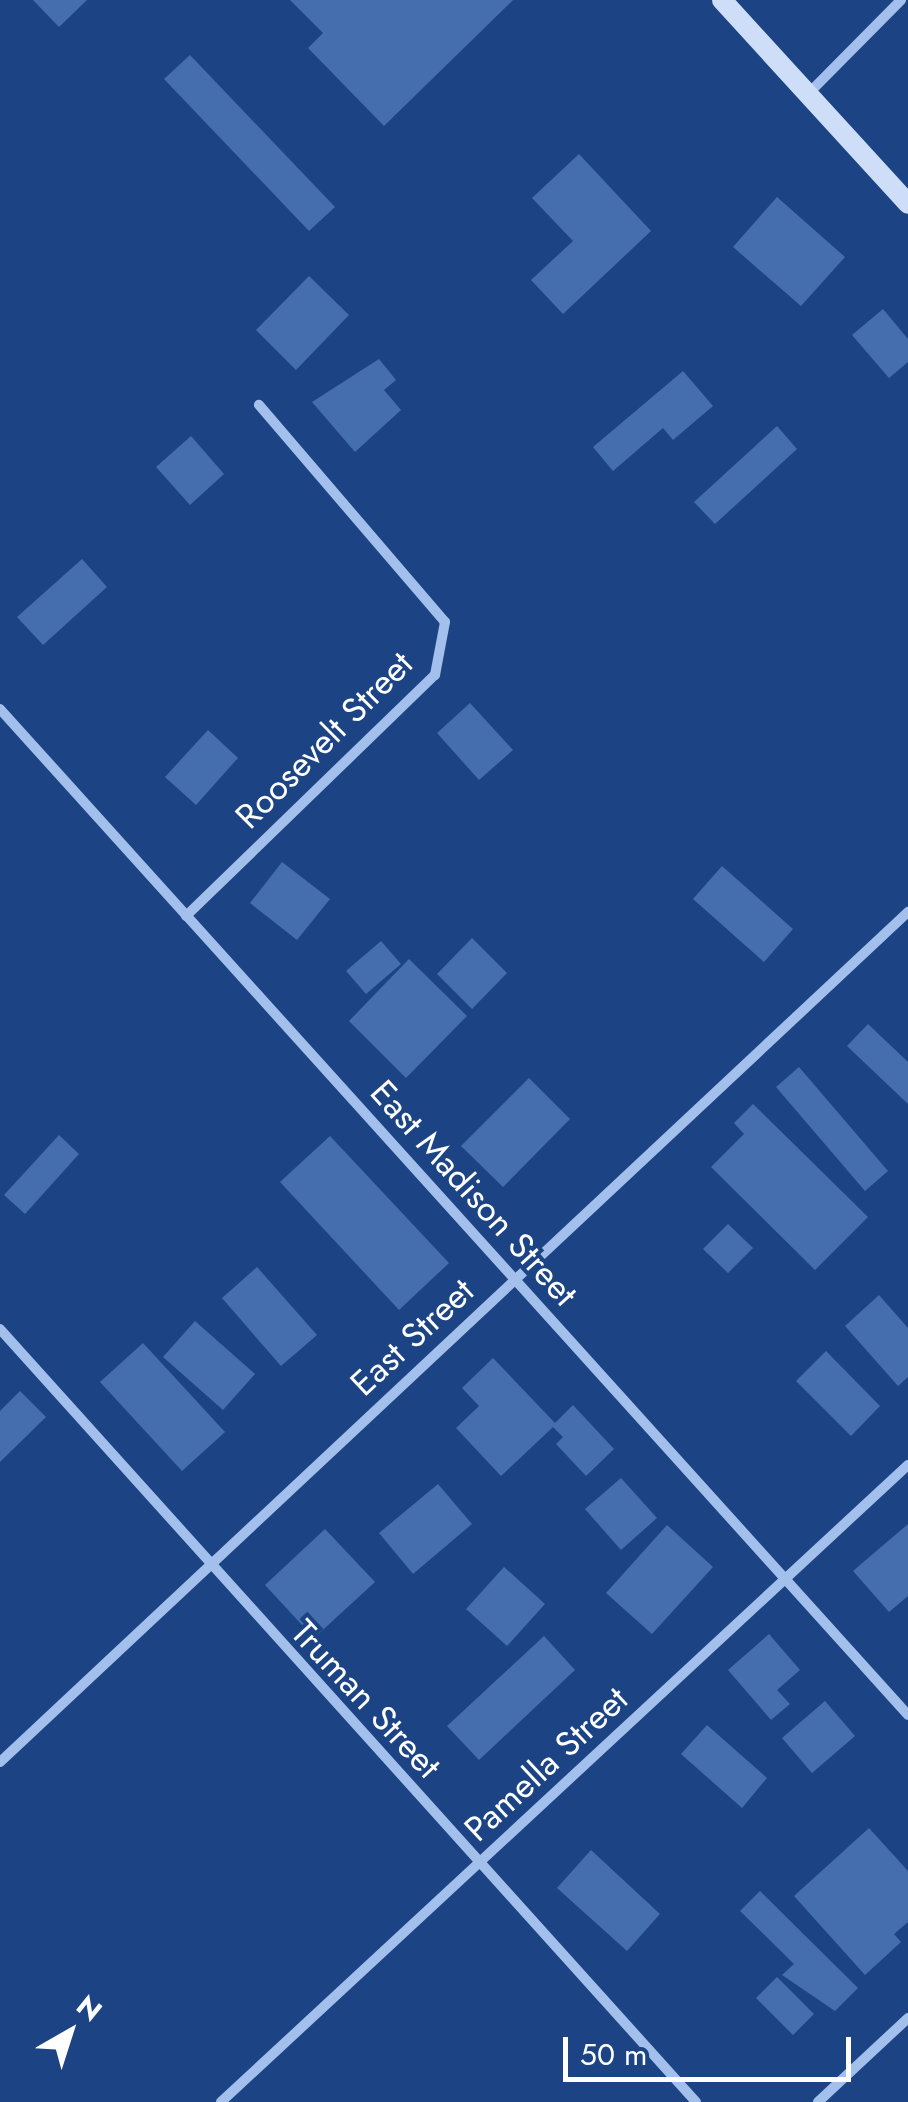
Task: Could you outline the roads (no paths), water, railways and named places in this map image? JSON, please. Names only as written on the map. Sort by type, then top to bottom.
[{"type":"street","points":[[722,0],[908,204]]},
{"type":"street","points":[[808,92],[900,0]]},
{"type":"street","name":"Roosevelt Street","points":[[186,916],[435,675],[445,622],[260,406]]},
{"type":"street","name":"East Madison Street","points":[[0,708],[908,1715]]},
{"type":"street","name":"East Street","points":[[0,1762],[908,912]]},
{"type":"street","name":"Truman Street","points":[[0,1328],[696,2102]]},
{"type":"street","name":"Pamella Street","points":[[221,2102],[908,1465]]},
{"type":"street","points":[[818,2102],[908,2018]]}]
